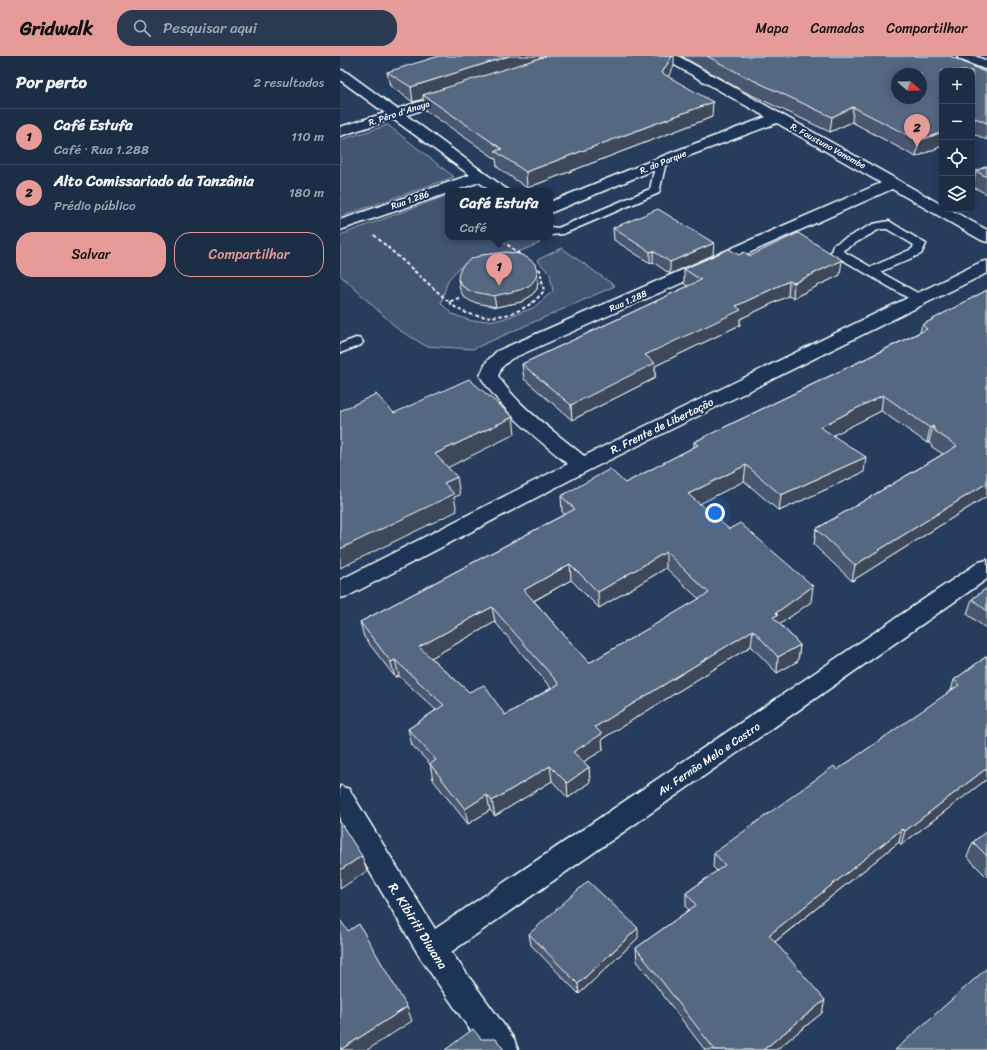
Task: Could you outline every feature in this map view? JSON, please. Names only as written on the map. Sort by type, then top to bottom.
[{"type":"street","name":"R. Faustuno Vanombe","points":[[669,56],[987,237]]},
{"type":"street","points":[[964,56],[987,66]]},
{"type":"street","points":[[340,74],[496,188]]},
{"type":"street","name":"R. Pêro d'Anaya","points":[[340,132],[461,93]]},
{"type":"street","name":"R. do Parque","points":[[553,207],[661,162],[777,118]]},
{"type":"street","name":"Rua 1.286","points":[[448,188],[480,177]]},
{"type":"street","name":"Rua 1.288","points":[[582,465],[522,414],[494,385],[489,376],[494,365],[504,355],[894,183]]},
{"type":"street","name":"Rua 1.286","points":[[340,225],[445,189]]},
{"type":"street","name":"R. Frente de Libertação","points":[[340,590],[582,465],[987,266]]},
{"type":"street","name":"Av. Fernão Melo e Castro","points":[[431,949],[987,568]]},
{"type":"street","name":"R. Kibiriti Diwana","points":[[340,797],[431,949],[503,1050]]},
{"type":"lane","points":[[553,231],[559,232],[655,191],[661,162]]},
{"type":"lane","points":[[871,272],[917,251],[920,244],[889,225],[877,226],[837,248],[837,253],[919,299]]},
{"type":"lane","points":[[340,349],[356,342]]},
{"type":"path","points":[[356,219],[462,313],[474,316],[494,316],[512,312],[531,304],[544,291],[540,270],[534,265]]},
{"type":"path","points":[[502,240],[528,261]]},
{"type":"path","points":[[448,302],[461,297]]},
{"type":"shaded area","points":[[388,125],[454,177],[340,217],[340,140]]},
{"type":"shaded area","points":[[445,196],[445,240],[536,240],[540,243],[506,257],[475,260],[459,268],[448,280],[441,303],[452,314],[472,321],[499,320],[533,308],[553,291],[550,274],[537,260],[562,248],[615,286],[473,349],[426,346],[399,330],[340,275],[340,235]]},
{"type":"building","points":[[439,56],[509,56],[411,87],[387,72]]},
{"type":"building","points":[[546,56],[672,56],[662,73],[713,102],[526,172],[495,151],[502,149],[423,95]]},
{"type":"building","points":[[707,56],[950,56],[987,73],[987,123],[975,118],[975,68],[939,68],[939,133],[919,141],[853,107],[832,117],[742,75]]},
{"type":"building","points":[[987,166],[987,177],[976,171]]},
{"type":"building","points":[[658,209],[714,243],[670,262],[653,251],[650,252],[613,228]]},
{"type":"building","points":[[798,233],[842,260],[794,283],[789,281],[736,306],[741,310],[645,355],[655,363],[571,405],[522,364],[701,280],[684,269],[729,249],[739,255],[744,252],[750,256]]},
{"type":"building","points":[[507,252],[519,254],[528,258],[535,264],[537,271],[536,278],[530,285],[520,290],[494,296],[470,291],[462,286],[458,279],[459,272],[463,265],[471,259],[482,255]]},
{"type":"building","points":[[987,290],[987,483],[855,565],[816,529],[957,446],[935,431],[933,426],[930,428],[883,395],[820,427],[866,457],[781,495],[746,465],[688,494],[729,529],[740,523],[813,586],[776,613],[778,615],[773,617],[800,645],[778,657],[753,630],[595,727],[602,734],[573,752],[589,767],[567,783],[550,766],[492,801],[487,795],[465,809],[430,764],[436,760],[408,729],[444,705],[395,660],[391,662],[360,622],[575,509],[561,496],[610,469],[625,483],[698,445],[694,442],[927,329],[922,325]],"holes":[[[666,552],[709,593],[589,663],[524,590],[570,564],[598,592]],[[492,607],[559,684],[505,715],[484,685],[469,692],[419,647]]]},
{"type":"building","points":[[469,379],[513,417],[435,454],[457,477],[444,483],[454,494],[340,549],[340,411],[376,394],[394,413]]},
{"type":"building","points":[[987,588],[987,611],[972,599]]},
{"type":"building","points":[[987,656],[987,768],[905,831],[902,829],[769,935],[825,1000],[763,1050],[715,1050],[636,948],[696,905],[686,893],[725,865],[714,853],[834,766],[837,770],[959,685],[954,680]]},
{"type":"building","points":[[340,822],[362,856],[340,870]]},
{"type":"building","points":[[987,831],[987,856],[973,842]]},
{"type":"building","points":[[588,881],[638,928],[578,984],[529,934]]},
{"type":"building","points":[[340,920],[348,931],[359,924],[407,1007],[340,1050]]},
{"type":"building","points":[[987,968],[987,1050],[895,1050]]},
{"type":"building","points":[[473,1029],[481,1039],[496,1039],[504,1050],[445,1050]]},
{"type":"place","name":"Alto Comissariado da Tanzânia","points":[[917,147]]},
{"type":"place","name":"Café Estufa","points":[[499,286]]}]
